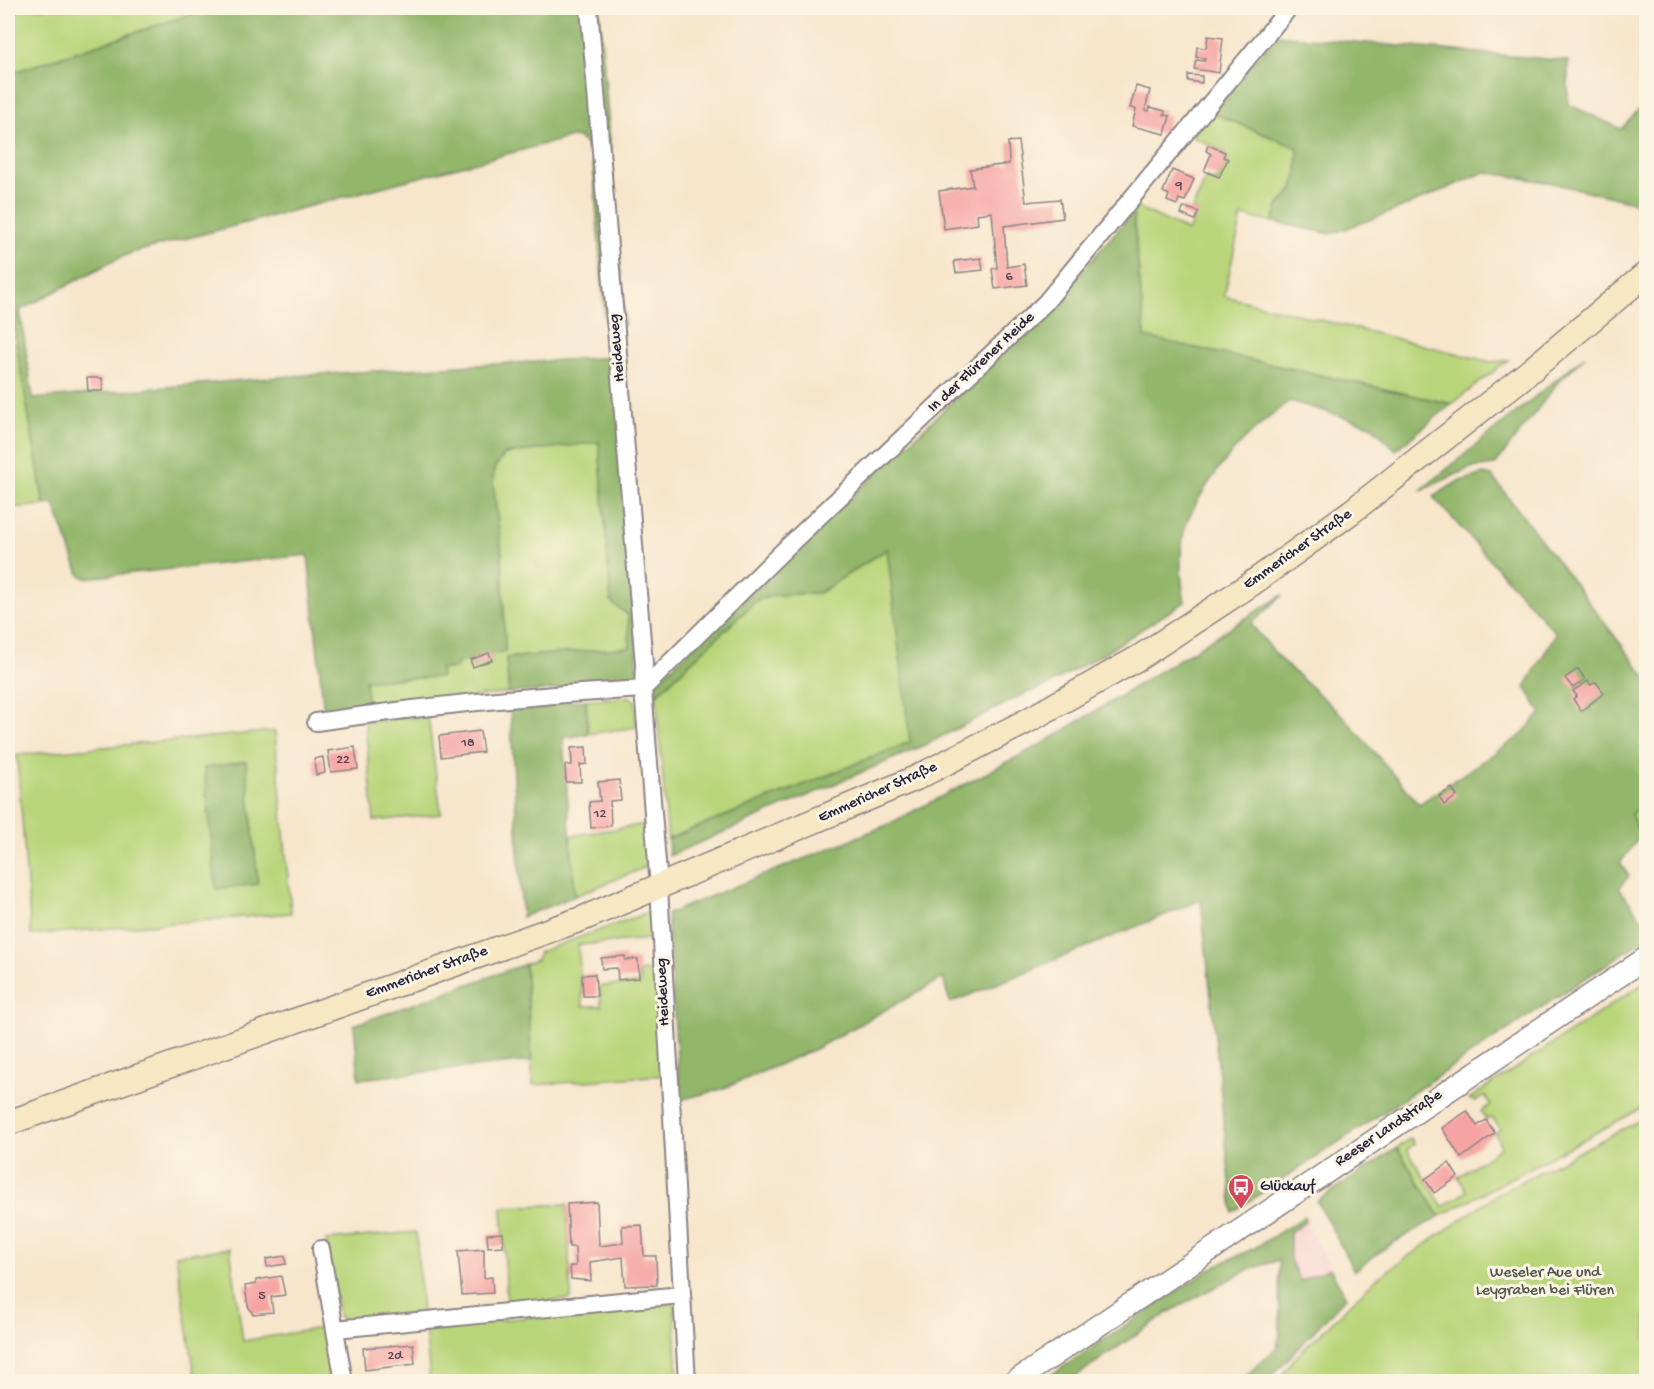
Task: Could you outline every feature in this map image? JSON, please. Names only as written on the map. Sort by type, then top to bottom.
[{"type":"main road","name":"Emmericher Straße","points":[[8,1123],[573,922],[916,778],[1027,721],[1140,657],[1251,584],[1351,512],[1524,376],[1647,274]]},
{"type":"street","name":"Heideweg","points":[[589,8],[644,664],[643,689],[659,887],[687,1382]]},
{"type":"street","name":"In der Flürener Heide","points":[[643,689],[785,549],[1045,303],[1289,8]]},
{"type":"street","points":[[316,722],[420,707],[549,694],[643,689]]},
{"type":"street","name":"Reeser Landstraße","points":[[1014,1382],[1647,958]]},
{"type":"street","points":[[321,1249],[344,1382]]},
{"type":"street","points":[[336,1329],[681,1295]]},
{"type":"shaded area","points":[[1305,1222],[1330,1268],[1300,1282],[1290,1260],[1290,1232]]},
{"type":"green space","points":[[8,8],[210,8],[8,74]]},
{"type":"green space","points":[[210,8],[599,8],[625,325],[605,324],[592,149],[578,138],[572,137],[131,253],[115,260],[20,310],[33,399],[291,376],[614,357],[639,677],[633,684],[509,693],[506,658],[630,647],[628,615],[611,602],[599,442],[505,454],[494,468],[493,482],[502,555],[505,651],[457,663],[457,668],[440,669],[441,677],[365,680],[368,708],[324,713],[308,555],[85,578],[79,574],[54,504],[44,505],[8,295],[8,74]]},
{"type":"green space","points":[[1276,35],[1568,61],[1568,104],[1621,129],[1646,102],[1646,205],[1552,183],[1485,172],[1399,209],[1331,234],[1273,222],[1278,206],[1292,191],[1297,176],[1298,148],[1212,113]]},
{"type":"green space","points":[[1212,113],[1298,148],[1297,176],[1292,191],[1278,206],[1273,222],[1242,216],[1224,296],[1491,362],[1508,360],[1452,404],[1145,337],[1133,212],[1137,207],[1188,231],[1198,212],[1192,210],[1206,178],[1217,181],[1228,160],[1223,157],[1225,152],[1192,137]]},
{"type":"green space","points":[[1133,212],[1145,337],[1452,404],[1396,450],[1371,425],[1290,401],[1259,426],[1231,454],[1218,469],[1197,502],[1185,529],[1181,550],[1185,602],[1045,687],[1024,694],[927,744],[669,856],[668,839],[910,742],[887,549],[819,593],[776,595],[757,600],[656,695],[655,683],[1047,312]]},
{"type":"green space","points":[[8,295],[44,505],[8,508]]},
{"type":"green space","points":[[1585,356],[1559,381],[1495,465],[1470,468],[1420,491]]},
{"type":"green space","points":[[599,442],[611,602],[628,615],[630,648],[506,658],[509,693],[368,708],[365,680],[440,677],[440,669],[456,668],[456,663],[470,660],[473,667],[492,660],[489,653],[505,651],[502,555],[493,482],[494,468],[505,454]]},
{"type":"green space","points":[[1483,474],[1492,476],[1646,677],[1646,803],[1631,814],[1640,836],[1620,863],[1629,876],[1619,888],[1644,922],[1646,921],[1646,938],[1233,1212],[1201,900],[950,1003],[943,978],[815,1049],[722,1089],[680,1100],[667,914],[887,825],[1044,743],[1283,595],[1251,624],[1280,659],[1344,717],[1419,804],[1520,736],[1541,713],[1525,687],[1556,633],[1433,497],[1457,482]]},
{"type":"green space","points":[[888,548],[911,742],[668,839],[656,695],[757,600],[776,595],[819,593]]},
{"type":"green space","points":[[630,697],[635,701],[637,727],[588,734],[586,700]]},
{"type":"green space","points":[[586,700],[588,734],[563,738],[575,896],[522,917],[510,707]]},
{"type":"green space","points":[[428,716],[441,814],[374,821],[365,722]]},
{"type":"green space","points":[[275,731],[291,913],[31,935],[17,755]]},
{"type":"green space","points":[[246,761],[258,884],[216,889],[204,768]]},
{"type":"green space","points":[[1646,803],[1646,829],[1640,836],[1631,814]]},
{"type":"green space","points":[[647,824],[646,867],[575,896],[570,836]]},
{"type":"green space","points":[[649,912],[654,914],[659,938],[578,945],[583,1006],[601,1006],[600,986],[640,984],[639,972],[657,970],[664,1075],[533,1085],[525,964],[537,960],[539,952]]},
{"type":"green space","points":[[525,964],[532,1061],[359,1079],[354,1025]]},
{"type":"green space","points":[[1646,982],[1646,1106],[1440,1216],[1397,1148],[1411,1138],[1414,1144],[1407,1150],[1443,1207],[1467,1191],[1458,1177],[1501,1147],[1495,1133],[1500,1129],[1492,1117],[1486,1120],[1481,1111],[1491,1105],[1485,1096],[1475,1102],[1469,1099]]},
{"type":"green space","name":"Weseler Aue und Leygraben bei Flüren","points":[[1646,1117],[1646,1381],[1282,1382],[1284,1372],[1294,1359],[1376,1279],[1499,1193]]},
{"type":"green space","points":[[1397,1148],[1440,1216],[1388,1246],[1354,1271],[1317,1201]]},
{"type":"green space","points":[[567,1204],[571,1299],[507,1306],[502,1207]]},
{"type":"green space","points":[[1305,1216],[1305,1222],[1290,1232],[1290,1260],[1300,1281],[1330,1268],[1346,1297],[1267,1381],[1240,1381],[1280,1345],[1277,1344],[1280,1336],[1279,1260],[1247,1270],[1169,1312],[1069,1381],[1042,1381],[1215,1266],[1255,1248]]},
{"type":"green space","points":[[416,1232],[422,1313],[344,1321],[339,1317],[326,1240]]},
{"type":"green space","points":[[230,1248],[243,1341],[327,1327],[336,1381],[196,1381],[176,1255]]},
{"type":"green space","points":[[674,1303],[678,1381],[430,1381],[425,1327]]},
{"type":"building","points":[[1208,36],[1223,38],[1219,73],[1194,69],[1196,60],[1204,61],[1205,58],[1196,57],[1197,47],[1206,48]]},
{"type":"building","points":[[1188,75],[1202,76],[1202,83],[1188,81]]},
{"type":"building","points":[[1136,86],[1150,90],[1145,110],[1149,111],[1150,107],[1165,111],[1164,115],[1170,116],[1165,134],[1132,126],[1136,109],[1130,108]]},
{"type":"building","points":[[1018,141],[1026,202],[1060,199],[1063,218],[1004,226],[1007,267],[1024,264],[1027,285],[995,289],[992,269],[997,268],[992,212],[977,214],[978,224],[944,229],[939,191],[973,186],[970,169],[1009,164],[1008,142]]},
{"type":"building","points":[[1208,145],[1225,152],[1223,157],[1228,159],[1219,177],[1204,171],[1211,154],[1206,151]]},
{"type":"building","points":[[1172,170],[1194,179],[1185,201],[1179,199],[1177,205],[1167,201],[1169,195],[1163,192]]},
{"type":"building","points":[[1184,207],[1199,212],[1195,220],[1181,214]]},
{"type":"building","points":[[981,258],[983,270],[956,273],[954,261]]},
{"type":"building","points":[[87,378],[102,378],[103,391],[88,391]]},
{"type":"building","points":[[489,653],[492,660],[473,667],[470,660]]},
{"type":"building","points":[[1578,669],[1585,679],[1573,688],[1565,678]]},
{"type":"building","points":[[1588,681],[1591,685],[1596,682],[1604,693],[1581,711],[1573,699],[1577,696],[1573,691]]},
{"type":"building","points":[[480,731],[483,752],[441,757],[439,736]]},
{"type":"building","points":[[355,747],[358,769],[331,772],[328,751]]},
{"type":"building","points":[[586,747],[587,764],[580,765],[581,782],[566,782],[565,765],[572,765],[571,748]]},
{"type":"building","points":[[323,757],[325,773],[316,775],[314,759]]},
{"type":"building","points":[[619,780],[621,800],[610,801],[611,826],[591,828],[589,802],[600,801],[598,782]]},
{"type":"building","points":[[1452,788],[1457,796],[1444,805],[1439,796]]},
{"type":"building","points":[[625,956],[625,960],[638,959],[639,978],[618,980],[617,968],[602,969],[601,958]]},
{"type":"building","points":[[595,974],[597,996],[583,996],[582,975]]},
{"type":"building","points":[[1467,1111],[1477,1126],[1486,1120],[1495,1133],[1461,1158],[1442,1128]]},
{"type":"building","points":[[1449,1163],[1458,1177],[1434,1193],[1425,1179]]},
{"type":"building","points":[[597,1202],[599,1246],[623,1243],[622,1226],[642,1225],[644,1256],[656,1256],[657,1285],[625,1286],[623,1257],[590,1262],[591,1281],[571,1279],[570,1266],[576,1266],[575,1247],[569,1247],[567,1204]]},
{"type":"building","points":[[503,1233],[503,1246],[488,1247],[487,1234]]},
{"type":"building","points":[[484,1249],[484,1278],[492,1277],[493,1293],[462,1295],[458,1251]]},
{"type":"building","points":[[285,1256],[286,1264],[267,1267],[266,1259]]},
{"type":"building","points":[[281,1276],[285,1295],[271,1297],[273,1312],[253,1314],[248,1306],[245,1286],[256,1284],[256,1280]]},
{"type":"building","points":[[413,1344],[415,1364],[365,1370],[363,1348]]},
{"type":"place","name":"Glückauf","points":[[1241,1210]]}]
